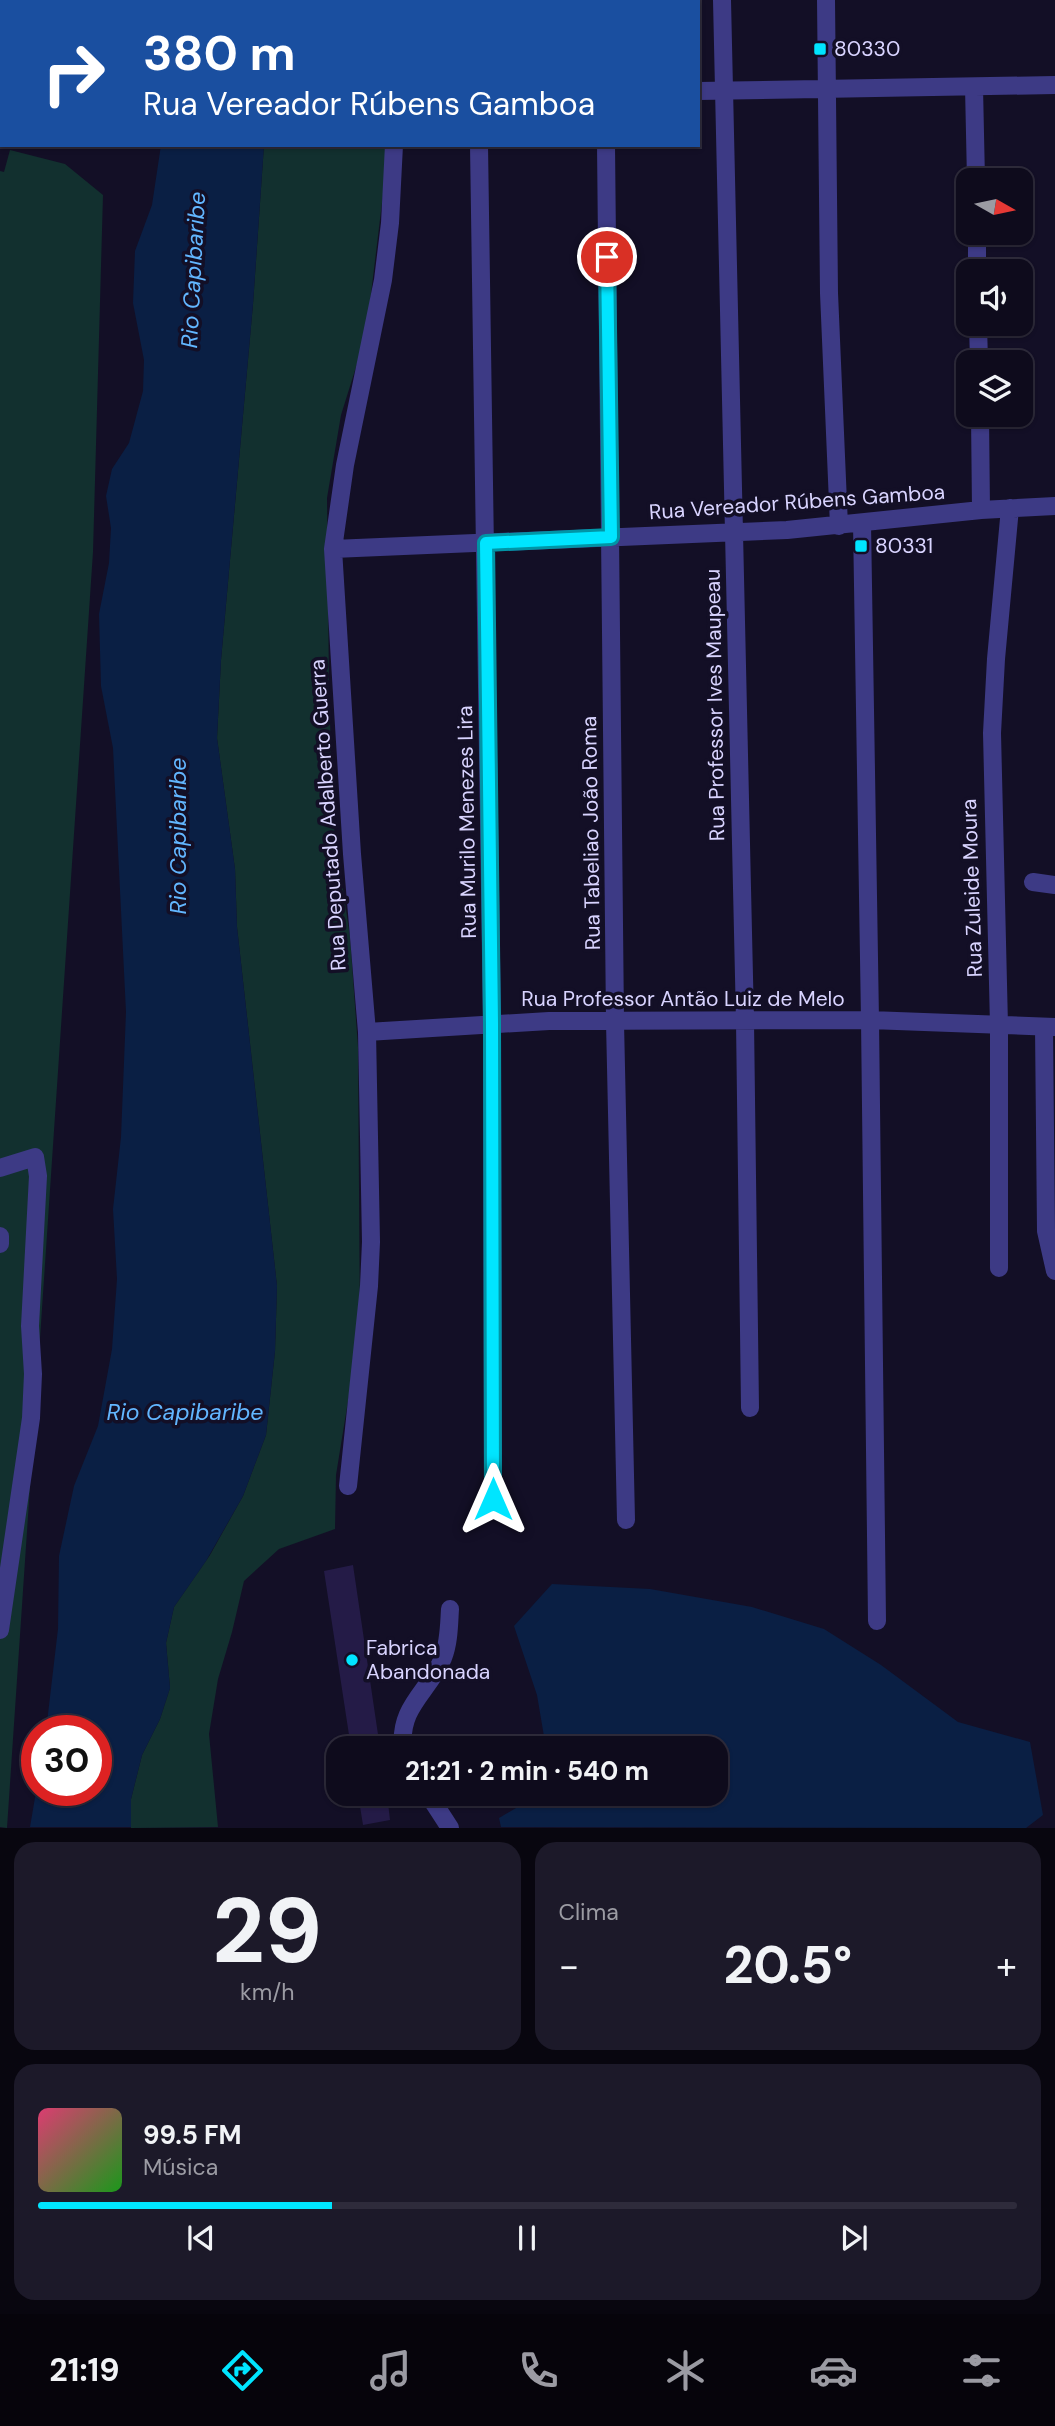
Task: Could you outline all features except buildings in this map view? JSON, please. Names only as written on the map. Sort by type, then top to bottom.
[{"type":"street","name":"Rua Professor Ives Maupeau","points":[[722,0],[745,1021],[750,1408]]},
{"type":"street","points":[[826,0],[829,293],[839,526]]},
{"type":"street","points":[[700,91],[1055,85]]},
{"type":"street","points":[[974,87],[976,168]]},
{"type":"street","name":"Rua Deputado Adalberto Guerra","points":[[348,1486],[369,1286],[371,1242],[367,1032],[352,854],[333,550],[345,465],[383,280],[390,223],[394,147]]},
{"type":"street","name":"Rua Murilo Menezes Lira","points":[[479,147],[492,1024],[493,1499]]},
{"type":"street","name":"Rua Tabeliao João Roma","points":[[606,147],[615,1022],[626,1520]]},
{"type":"street","points":[[980,427],[981,510]]},
{"type":"street","name":"Rua Vereador Rúbens Gamboa","points":[[333,550],[734,533],[839,526],[981,510],[1055,506]]},
{"type":"street","name":"Rua Zuleide Moura","points":[[999,1268],[999,1025],[992,733],[1010,508]]},
{"type":"street","points":[[862,523],[877,1621]]},
{"type":"street","points":[[1033,882],[1055,885]]},
{"type":"street","name":"Rua Professor Antão Luiz de Melo","points":[[367,1032],[549,1021],[870,1020],[1050,1027]]},
{"type":"street","points":[[1050,1027],[1046,1231],[1055,1270]]},
{"type":"street","points":[[0,1168],[35,1157],[38,1176],[30,1326],[33,1374],[31,1418],[0,1630]]},
{"type":"street","points":[[0,1236],[0,1244]]},
{"type":"street","points":[[402,1736],[407,1712],[444,1656],[450,1609]]},
{"type":"street","points":[[436,1806],[450,1828]]},
{"type":"green space","points":[[264,147],[389,147],[366,335],[341,415],[327,498],[333,821],[350,937],[358,1047],[360,1327],[336,1475],[335,1529],[279,1549],[244,1581],[218,1679],[209,1734],[218,1827],[131,1828],[131,1799],[142,1755],[160,1719],[170,1688],[166,1643],[174,1607],[210,1555],[243,1496],[266,1435],[275,1351],[277,1286],[237,927],[235,869],[217,738],[221,660],[253,304]]},
{"type":"green space","points":[[10,150],[65,164],[103,195],[93,552],[7,1828],[0,1827],[0,171],[4,172]]},
{"type":"water","name":"Rio Capibaribe","points":[[161,147],[264,147],[253,304],[221,660],[217,738],[235,869],[237,927],[277,1286],[275,1351],[266,1435],[243,1496],[206,1561],[174,1607],[166,1643],[170,1688],[160,1719],[142,1755],[131,1799],[131,1827],[30,1827],[34,1806],[112,1806],[112,1715],[48,1715],[58,1629],[59,1556],[74,1486],[98,1426],[112,1349],[117,1279],[113,1209],[121,1137],[126,1012],[113,748],[101,686],[99,614],[109,563],[111,528],[106,496],[112,469],[129,443],[143,391],[144,360],[133,303],[135,251],[152,205]]},
{"type":"water","points":[[552,1584],[650,1589],[752,1607],[824,1629],[881,1665],[958,1722],[1030,1742],[1043,1815],[1026,1828],[501,1827],[499,1818],[519,1806],[728,1806],[728,1736],[544,1736],[537,1695],[514,1626]]},
{"type":"place","name":"80330","points":[[820,49]]},
{"type":"place","name":"80331","points":[[861,546]]},
{"type":"place","name":"Fabrica Abandonada","points":[[352,1660]]},
{"type":"route","points":[[493,1499],[492,1024],[486,543],[611,537],[607,257]]}]
